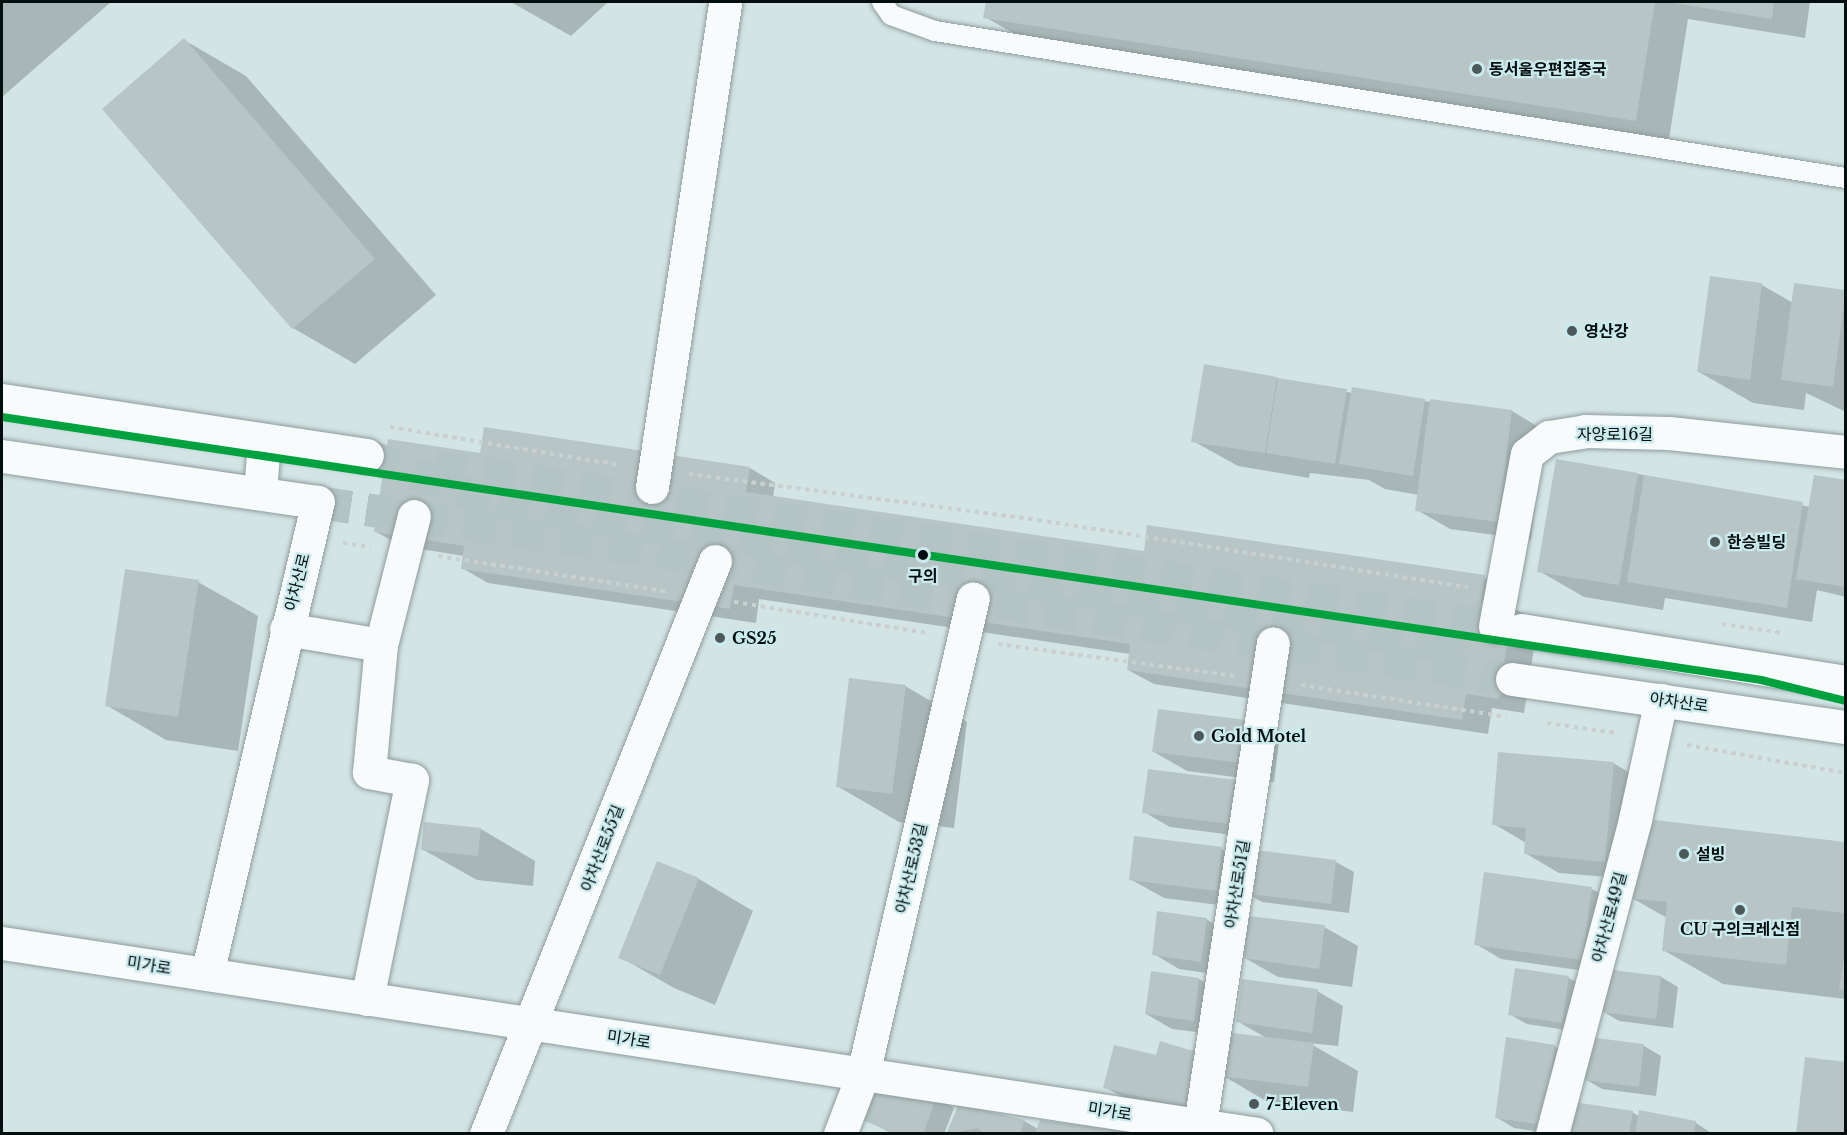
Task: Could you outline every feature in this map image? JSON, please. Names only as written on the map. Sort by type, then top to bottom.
[{"type":"street","points":[[653,478],[725,2]]},
{"type":"street","points":[[2,400],[367,455]]},
{"type":"street","name":"자양로16길","points":[[1845,452],[1821,447],[1669,434],[1585,431],[1549,437],[1527,454],[1502,592],[1508,628],[1845,682]]},
{"type":"street","points":[[260,493],[264,440]]},
{"type":"street","name":"아차산로","points":[[2,456],[318,502],[286,629],[207,974]]},
{"type":"street","points":[[367,999],[412,780],[369,772],[381,645],[414,516]]},
{"type":"street","name":"아차산로55길","points":[[486,1134],[533,1024],[715,561]]},
{"type":"street","name":"아차산로53길","points":[[840,1134],[863,1074],[973,599]]},
{"type":"street","points":[[286,629],[381,645]]},
{"type":"street","name":"아차산로51길","points":[[1200,1125],[1273,644]]},
{"type":"street","name":"아차산로","points":[[1512,679],[1845,727]]},
{"type":"street","name":"아차산로49길","points":[[1552,1134],[1654,739],[1662,700]]},
{"type":"street","name":"미가로","points":[[2,943],[1257,1134]]},
{"type":"lane","points":[[882,2],[891,15],[935,31],[1845,178]]},
{"type":"path","points":[[379,425],[653,478],[1038,520],[1502,592]]},
{"type":"path","points":[[308,539],[405,551],[701,596],[964,639],[1267,680],[1514,717]]},
{"type":"path","points":[[1715,623],[1794,636]]},
{"type":"path","points":[[1537,721],[1845,773]]},
{"type":"building","name":"동서울우편집중국","points":[[986,2],[1655,2],[1636,121],[983,18]]},
{"type":"building","points":[[1668,2],[1774,2],[1772,19]]},
{"type":"building","points":[[184,38],[375,259],[292,329],[102,109]]},
{"type":"building","points":[[1710,276],[1762,283],[1750,380],[1697,372]]},
{"type":"building","points":[[1794,283],[1846,290],[1833,387],[1781,380]]},
{"type":"building","points":[[1204,364],[1277,377],[1265,453],[1191,442]]},
{"type":"building","points":[[1278,378],[1347,389],[1335,464],[1266,453]]},
{"type":"building","points":[[1352,387],[1425,399],[1413,476],[1339,464]]},
{"type":"building","points":[[1430,399],[1512,410],[1498,522],[1415,511]]},
{"type":"building","points":[[484,427],[750,467],[746,492],[1144,551],[1147,525],[1485,575],[1481,601],[1512,605],[1499,699],[1466,694],[1462,720],[1127,670],[1130,644],[734,585],[730,609],[461,569],[464,546],[374,532],[388,439],[480,453]]},
{"type":"building","points":[[1556,459],[1638,473],[1619,585],[1537,572]]},
{"type":"building","name":"한승빌딩","points":[[1644,475],[1803,502],[1787,608],[1627,582]]},
{"type":"building","points":[[1814,475],[1846,480],[1846,587],[1796,579]]},
{"type":"building","points":[[125,569],[199,580],[178,717],[105,706]]},
{"type":"building","points":[[849,678],[906,685],[892,794],[836,787]]},
{"type":"building","name":"Gold Motel","points":[[1158,709],[1246,720],[1241,763],[1152,752]]},
{"type":"building","points":[[1498,752],[1614,762],[1605,862],[1524,854],[1526,828],[1492,825]]},
{"type":"building","points":[[1148,769],[1236,780],[1230,824],[1142,813]]},
{"type":"building","points":[[1637,818],[1846,842],[1844,913],[1792,907],[1786,965],[1662,951],[1667,902],[1628,898]]},
{"type":"building","points":[[424,822],[481,828],[478,856],[421,850]]},
{"type":"building","points":[[1134,836],[1222,847],[1217,891],[1129,880]]},
{"type":"building","points":[[1248,849],[1336,860],[1331,904],[1243,893]]},
{"type":"building","points":[[657,861],[699,878],[660,975],[618,958]]},
{"type":"building","points":[[1484,872],[1592,887],[1582,960],[1474,945]]},
{"type":"building","points":[[1157,911],[1207,918],[1201,962],[1152,955]]},
{"type":"building","points":[[1249,916],[1325,925],[1319,969],[1243,958]]},
{"type":"building","points":[[1844,957],[1846,957],[1846,990],[1839,989]]},
{"type":"building","points":[[1515,968],[1569,976],[1562,1023],[1508,1015]]},
{"type":"building","points":[[1605,969],[1661,976],[1656,1019],[1600,1012]]},
{"type":"building","points":[[1151,971],[1199,978],[1194,1021],[1145,1014]]},
{"type":"building","points":[[1242,979],[1318,989],[1312,1033],[1236,1022]]},
{"type":"building","points":[[1225,1032],[1314,1043],[1308,1087],[1220,1076]]},
{"type":"building","points":[[1506,1037],[1555,1045],[1544,1125],[1495,1118]]},
{"type":"building","points":[[1588,1037],[1644,1044],[1639,1087],[1583,1080]]},
{"type":"building","points":[[1160,1041],[1196,1052],[1186,1107],[1103,1088],[1114,1045],[1156,1055]]},
{"type":"building","points":[[1805,1057],[1846,1062],[1846,1134],[1796,1134]]},
{"type":"building","points":[[884,1088],[937,1096],[923,1134],[896,1134],[860,1119],[870,1095]]},
{"type":"building","points":[[1574,1102],[1633,1111],[1629,1134],[1569,1134]]},
{"type":"building","points":[[959,1104],[1025,1120],[1020,1134],[985,1134],[978,1128],[946,1134]]},
{"type":"building","points":[[1639,1110],[1696,1121],[1694,1134],[1635,1134]]},
{"type":"building","points":[[1040,1120],[1129,1132],[1129,1134],[1035,1134]]},
{"type":"tunnel","points":[[367,455],[497,503],[1430,643],[1472,662]]},
{"type":"tunnel","points":[[434,465],[1521,630]]},
{"type":"tunnel","points":[[318,502],[1512,679]]},
{"type":"transit line","points":[[2,417],[1761,680],[1846,701]]},
{"type":"place","name":"동서울우편집중국","points":[[1477,69]]},
{"type":"place","name":"영산강","points":[[1572,331]]},
{"type":"place","name":"한승빌딩","points":[[1715,542]]},
{"type":"place","name":"구의","points":[[923,555]]},
{"type":"place","name":"GS25","points":[[720,638]]},
{"type":"place","name":"Gold Motel","points":[[1199,736]]},
{"type":"place","name":"설빙","points":[[1684,854]]},
{"type":"place","name":"CU 구의크레신점","points":[[1740,910]]},
{"type":"place","name":"7-Eleven","points":[[1254,1104]]}]
